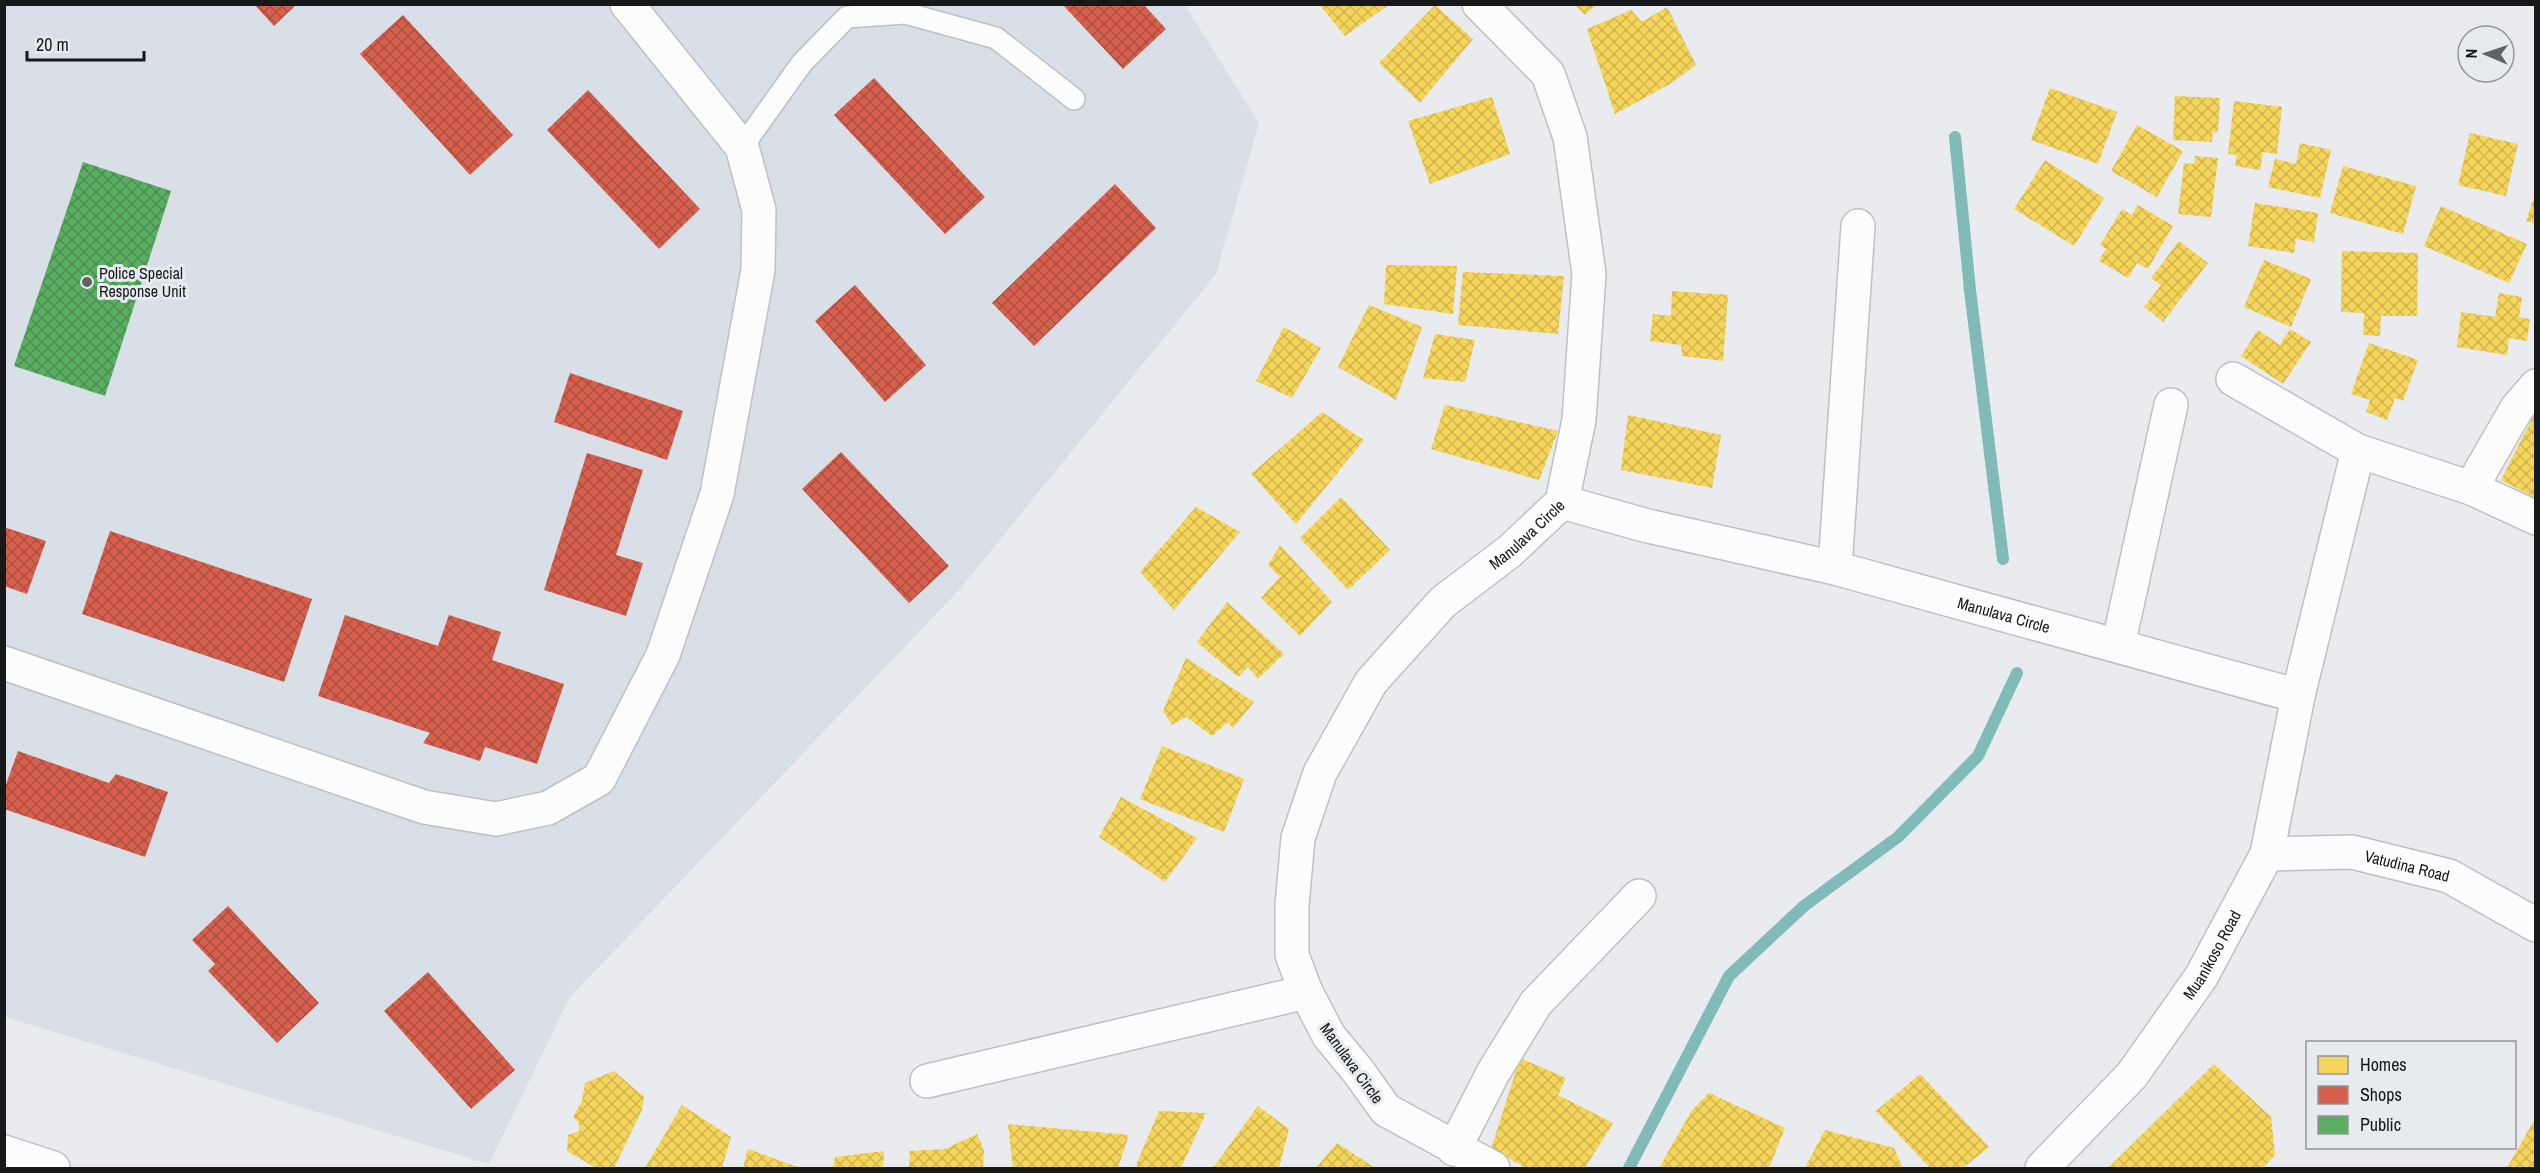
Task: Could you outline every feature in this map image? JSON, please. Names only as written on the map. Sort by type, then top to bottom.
[{"type":"main road","points":[[4,663],[424,807],[496,819],[548,808],[599,779],[663,655],[717,494],[758,270],[759,210],[741,147],[627,4]]},
{"type":"main road","points":[[1479,4],[1548,74],[1570,138],[1589,274],[1579,420],[1562,502]]},
{"type":"main road","points":[[1835,568],[1858,226]]},
{"type":"main road","points":[[2233,379],[2358,451],[2471,488],[2535,518]]},
{"type":"main road","points":[[2471,488],[2517,408],[2535,386]]},
{"type":"main road","points":[[2118,646],[2170,405]]},
{"type":"main road","name":"Muanikoso Road","points":[[2042,1168],[2132,1075],[2201,977],[2267,854],[2298,696],[2358,451]]},
{"type":"main road","name":"Manulava Circle","points":[[1493,1168],[1454,1149],[1386,1110],[1329,1036],[1306,992],[1292,955],[1292,905],[1298,838],[1320,773],[1371,682],[1443,602],[1510,551],[1562,502],[1648,526],[1835,568],[2298,696]]},
{"type":"main road","name":"Vatudina Road","points":[[2267,854],[2352,852],[2449,876],[2535,925]]},
{"type":"main road","points":[[1454,1149],[1493,1073],[1536,1003],[1640,896]]},
{"type":"main road","points":[[927,1082],[1306,992]]},
{"type":"main road","points":[[4,1152],[52,1168]]},
{"type":"lane","points":[[741,147],[802,63],[847,17],[905,13],[996,38],[1074,99]]},
{"type":"shaded area","points":[[4,5],[1185,5],[1259,123],[1216,274],[959,590],[570,997],[489,1164],[5,1017]]},
{"type":"building: Homes","points":[[1319,4],[1390,4],[1345,36]]},
{"type":"building: Homes","points":[[1574,4],[1597,4],[1585,15]]},
{"type":"building: Homes","points":[[1435,5],[1473,39],[1420,103],[1379,63]]},
{"type":"building: Homes","points":[[1667,7],[1696,65],[1670,84],[1615,114],[1587,29],[1631,10],[1642,22]]},
{"type":"building: Homes","points":[[2050,88],[2117,112],[2098,164],[2031,140]]},
{"type":"building: Homes","points":[[2175,96],[2220,98],[2218,132],[2213,132],[2212,142],[2173,140]]},
{"type":"building: Homes","points":[[1492,97],[1510,154],[1430,184],[1408,121]]},
{"type":"building: Homes","points":[[2234,101],[2282,107],[2277,154],[2263,152],[2260,170],[2235,166],[2237,155],[2228,154]]},
{"type":"building: Homes","points":[[2137,125],[2183,151],[2157,197],[2111,171]]},
{"type":"building: Homes","points":[[2470,133],[2518,144],[2506,196],[2458,185]]},
{"type":"building: Homes","points":[[2300,143],[2331,150],[2320,198],[2268,187],[2275,159],[2296,164]]},
{"type":"building: Homes","points":[[2195,156],[2218,158],[2211,217],[2178,214],[2184,163],[2194,164]]},
{"type":"building: Homes","points":[[2045,160],[2104,198],[2074,246],[2014,209]]},
{"type":"building: Homes","points":[[2343,166],[2416,186],[2403,234],[2330,213]]},
{"type":"building: Homes","points":[[2536,194],[2536,224],[2526,221]]},
{"type":"building: Homes","points":[[2255,203],[2318,213],[2314,242],[2296,239],[2294,253],[2248,246]]},
{"type":"building: Homes","points":[[2138,205],[2173,226],[2148,269],[2137,263],[2128,278],[2099,261],[2106,249],[2100,245],[2122,209],[2132,215]]},
{"type":"building: Homes","points":[[2441,206],[2527,244],[2509,283],[2424,246]]},
{"type":"building: Homes","points":[[2179,241],[2208,263],[2163,322],[2144,307],[2161,285],[2151,278]]},
{"type":"building: Homes","points":[[2342,251],[2418,253],[2417,316],[2381,316],[2380,336],[2363,335],[2364,313],[2341,312]]},
{"type":"building: Homes","points":[[2264,260],[2311,279],[2291,327],[2244,307]]},
{"type":"building: Homes","points":[[1386,265],[1457,266],[1453,314],[1384,304]]},
{"type":"building: Homes","points":[[1463,272],[1564,276],[1558,334],[1458,325]]},
{"type":"building: Homes","points":[[1672,291],[1728,295],[1723,361],[1682,356],[1681,345],[1650,341],[1653,314],[1671,316]]},
{"type":"building: Homes","points":[[2499,293],[2522,297],[2519,317],[2530,319],[2527,341],[2509,338],[2507,355],[2457,347],[2461,312],[2495,317]]},
{"type":"building: Homes","points":[[1369,305],[1422,327],[1396,400],[1338,367]]},
{"type":"building: Homes","points":[[1284,327],[1321,348],[1292,398],[1256,381]]},
{"type":"building: Homes","points":[[2290,329],[2311,342],[2283,384],[2241,356],[2258,330],[2280,345]]},
{"type":"building: Homes","points":[[1435,334],[1475,340],[1465,382],[1423,378]]},
{"type":"building: Homes","points":[[2369,343],[2418,360],[2403,401],[2395,398],[2387,420],[2366,412],[2370,400],[2351,394]]},
{"type":"building: Homes","points":[[1445,405],[1558,431],[1539,480],[1431,449]]},
{"type":"building: Homes","points":[[2536,411],[2536,494],[2534,497],[2501,480]]},
{"type":"building: Homes","points":[[1322,412],[1364,440],[1296,524],[1251,474]]},
{"type":"building: Homes","points":[[1628,415],[1721,435],[1712,488],[1621,470]]},
{"type":"building: Homes","points":[[1341,497],[1390,550],[1348,590],[1300,538]]},
{"type":"building: Homes","points":[[1196,507],[1240,532],[1174,610],[1140,572]]},
{"type":"building: Homes","points":[[1280,545],[1332,602],[1300,636],[1261,598],[1280,577],[1268,565]]},
{"type":"building: Homes","points":[[1227,602],[1284,654],[1258,679],[1248,667],[1238,677],[1197,642]]},
{"type":"building: Homes","points":[[1186,658],[1254,702],[1233,728],[1228,722],[1212,736],[1186,717],[1172,725],[1163,711]]},
{"type":"building: Homes","points":[[1162,746],[1244,779],[1224,832],[1140,799]]},
{"type":"building: Homes","points":[[1121,797],[1197,838],[1165,882],[1099,837]]},
{"type":"building: Homes","points":[[1520,1058],[1566,1078],[1558,1095],[1613,1123],[1585,1168],[1526,1168],[1491,1149]]},
{"type":"building: Homes","points":[[2214,1064],[2271,1117],[2275,1155],[2263,1168],[2108,1168]]},
{"type":"building: Homes","points":[[614,1071],[644,1097],[642,1110],[614,1168],[596,1168],[567,1151],[568,1135],[579,1131],[579,1123],[573,1117],[582,1101],[585,1083]]},
{"type":"building: Homes","points":[[1920,1074],[1989,1147],[1963,1168],[1930,1168],[1876,1111]]},
{"type":"building: Homes","points":[[1709,1093],[1785,1128],[1769,1168],[1659,1168],[1692,1110]]},
{"type":"building: Homes","points":[[682,1105],[731,1137],[722,1168],[645,1168]]},
{"type":"building: Homes","points":[[1258,1106],[1289,1129],[1279,1168],[1213,1168]]},
{"type":"building: Homes","points":[[1159,1111],[1206,1113],[1181,1168],[1139,1168],[1136,1165]]},
{"type":"building: Homes","points":[[2536,1117],[2536,1168],[2507,1168]]},
{"type":"building: Homes","points":[[1008,1124],[1129,1135],[1118,1168],[1013,1168]]},
{"type":"building: Homes","points":[[1825,1130],[1894,1148],[1903,1168],[1805,1168]]},
{"type":"building: Homes","points":[[977,1134],[984,1150],[983,1168],[909,1168],[910,1151],[945,1149]]},
{"type":"building: Homes","points":[[1337,1143],[1375,1168],[1316,1168]]},
{"type":"building: Homes","points":[[748,1149],[800,1168],[743,1168]]},
{"type":"building: Homes","points":[[884,1151],[883,1168],[833,1168],[835,1157]]},
{"type":"building: Shops","points":[[254,4],[297,4],[274,26]]},
{"type":"building: Shops","points":[[1062,4],[1143,4],[1166,29],[1123,69]]},
{"type":"building: Shops","points":[[403,15],[513,135],[470,175],[360,54]]},
{"type":"building: Shops","points":[[874,78],[985,197],[945,234],[834,115]]},
{"type":"building: Shops","points":[[588,90],[700,209],[659,249],[547,130]]},
{"type":"building: Shops","points":[[1115,184],[1156,228],[1034,346],[992,303]]},
{"type":"building: Shops","points":[[855,285],[926,365],[885,402],[815,321]]},
{"type":"building: Shops","points":[[570,373],[683,411],[667,460],[554,422]]},
{"type":"building: Shops","points":[[841,452],[949,566],[909,603],[802,489]]},
{"type":"building: Shops","points":[[587,453],[643,470],[616,555],[643,563],[626,616],[544,590]]},
{"type":"building: Shops","points":[[4,527],[46,541],[27,594],[4,586]]},
{"type":"building: Shops","points":[[110,531],[312,599],[284,682],[82,614]]},
{"type":"building: Shops","points":[[345,615],[438,646],[449,615],[501,632],[492,660],[564,684],[537,764],[485,747],[480,761],[423,743],[430,733],[318,696]]},
{"type":"building: Shops","points":[[18,751],[109,783],[116,774],[168,792],[145,857],[4,809],[4,790]]},
{"type":"building: Shops","points":[[228,906],[319,1003],[277,1043],[208,971],[215,964],[192,940]]},
{"type":"building: Shops","points":[[428,972],[515,1070],[471,1109],[384,1011]]},
{"type":"building: Public","points":[[83,162],[171,191],[105,396],[14,366]]},
{"type":"waterway","points":[[1955,137],[1970,290],[2003,559]]},
{"type":"waterway","points":[[1629,1168],[1729,976],[1804,906],[1898,837],[1978,756],[2017,673]]},
{"type":"place","name":"Police Special Response Unit","points":[[87,282]]}]
